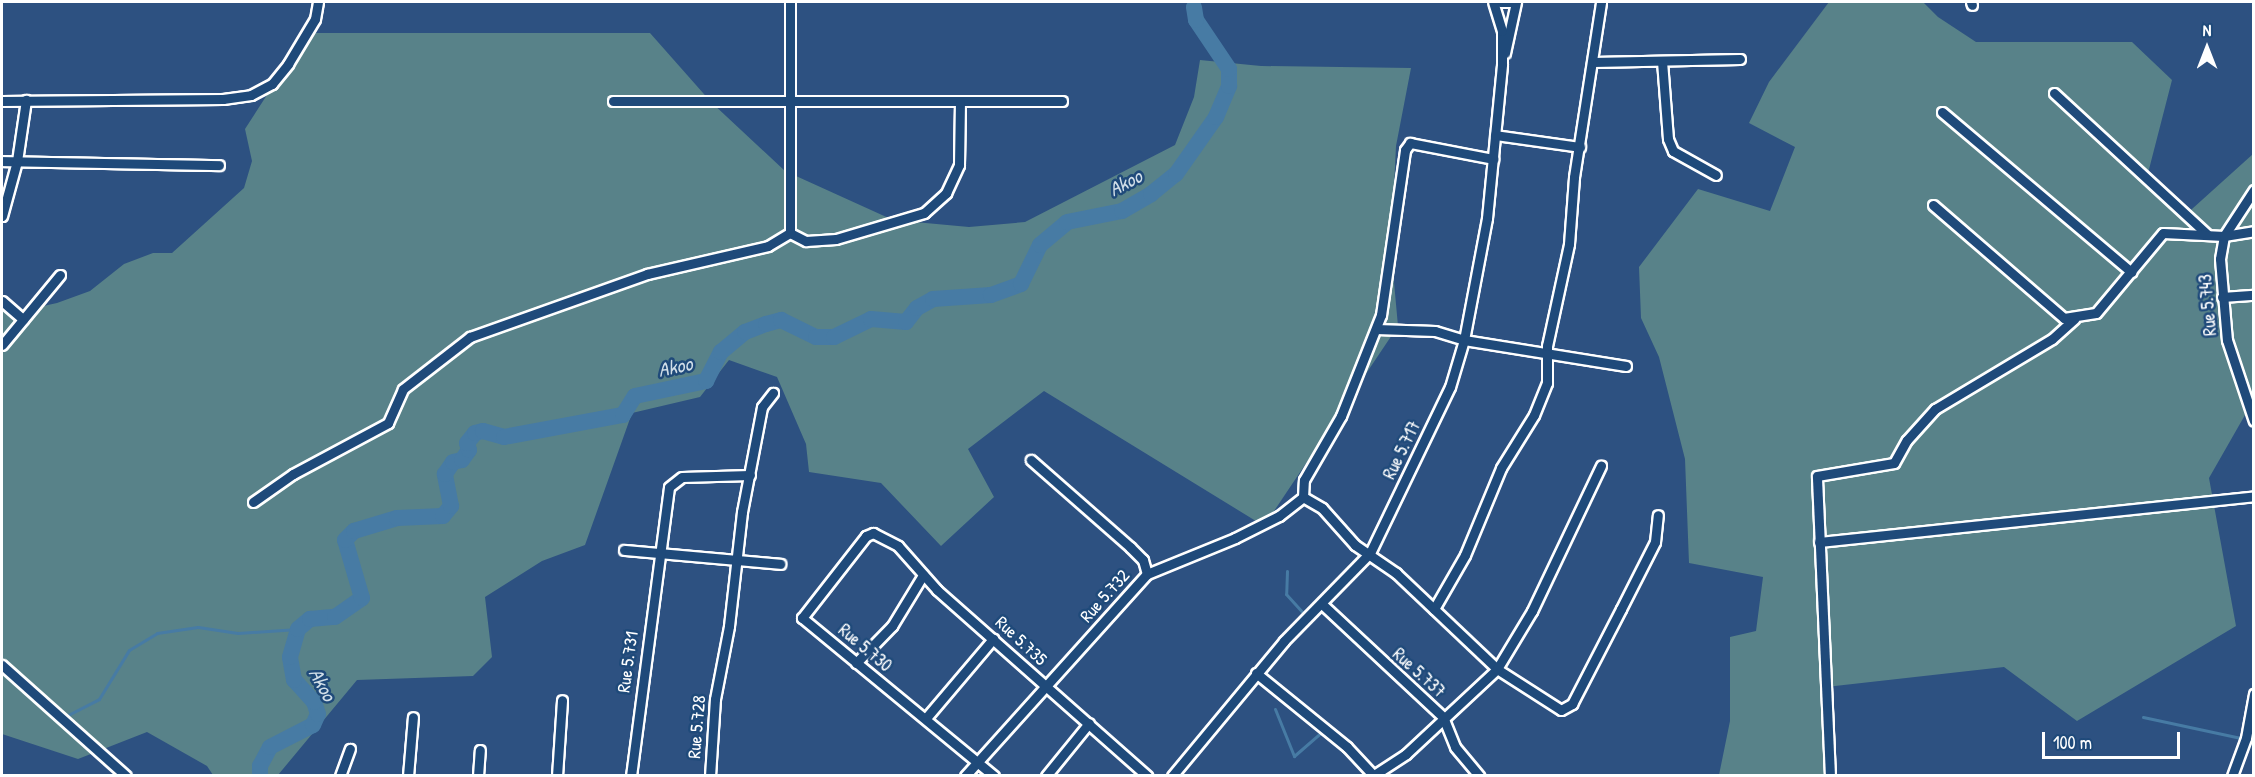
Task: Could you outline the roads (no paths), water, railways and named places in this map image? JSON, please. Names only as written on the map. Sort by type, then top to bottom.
[{"type":"street","points":[[2,100],[223,99],[251,95],[272,84],[288,64],[315,19],[318,2]]},
{"type":"street","points":[[790,2],[788,100],[790,233]]},
{"type":"street","name":"Rue 5.717","points":[[1172,776],[1256,673],[1370,553],[1441,408],[1464,340],[1488,218],[1502,64],[1502,31],[1493,2]]},
{"type":"street","points":[[1500,2],[1516,2]]},
{"type":"street","name":"Rue 5.717","points":[[1502,64],[1516,2]]},
{"type":"street","points":[[1434,609],[1465,555],[1501,468],[1534,415],[1547,383],[1547,352],[1569,244],[1580,147],[1601,2]]},
{"type":"street","points":[[1593,62],[1740,59]]},
{"type":"street","points":[[1662,61],[1668,139],[1673,151],[1716,175]]},
{"type":"street","points":[[2054,93],[2208,234]]},
{"type":"street","points":[[2,216],[17,161],[26,100]]},
{"type":"street","points":[[613,101],[1062,101]]},
{"type":"street","points":[[790,233],[806,241],[836,239],[924,213],[946,192],[959,165],[960,102]]},
{"type":"street","points":[[1942,112],[2131,272]]},
{"type":"street","points":[[1495,135],[1580,147]]},
{"type":"street","points":[[1147,574],[1235,538],[1280,516],[1303,497],[1304,480],[1341,416],[1376,329],[1396,230],[1404,150],[1410,143],[1493,159]]},
{"type":"street","points":[[2,161],[219,165]]},
{"type":"street","name":"Rue 5.743","points":[[2253,190],[2224,236],[2220,259],[2227,340],[2253,421]]},
{"type":"street","points":[[1932,205],[2064,318],[2074,319],[2096,313],[2163,233],[2224,236],[2253,231]]},
{"type":"street","points":[[253,502],[293,474],[388,423],[403,389],[470,337],[647,274],[768,246],[790,233]]},
{"type":"street","points":[[2,345],[60,275]]},
{"type":"street","points":[[2222,297],[2253,295]]},
{"type":"street","points":[[2,301],[23,319]]},
{"type":"street","points":[[1830,776],[1817,476],[1894,464],[1907,440],[1935,409],[2052,339],[2074,319]]},
{"type":"street","points":[[1376,329],[1435,331],[1464,340],[1626,366]]},
{"type":"street","name":"Rue 5.728","points":[[710,776],[718,681],[750,475],[762,407],[773,393]]},
{"type":"street","name":"Rue 5.732","points":[[965,776],[1147,574],[1143,561],[1130,547],[1031,460]]},
{"type":"street","points":[[1256,673],[1347,747],[1374,775],[1406,754],[1497,669],[1532,610],[1601,466]]},
{"type":"street","name":"Rue 5.731","points":[[631,776],[668,494],[674,480],[701,474],[750,475]]},
{"type":"street","points":[[1819,542],[2253,496]]},
{"type":"street","points":[[1303,497],[1322,508],[1355,545],[1370,553],[1434,609],[1497,669],[1561,710],[1568,708],[1655,542],[1658,516]]},
{"type":"street","name":"Rue 5.735","points":[[873,533],[898,546],[923,575],[1147,776]]},
{"type":"street","name":"Rue 5.730","points":[[873,533],[866,536],[845,561],[802,618],[926,718],[993,776]]},
{"type":"street","points":[[624,550],[738,558],[780,564]]},
{"type":"street","points":[[856,663],[892,626],[923,575]]},
{"type":"street","name":"Rue 5.737","points":[[1323,604],[1443,717],[1455,747],[1479,776]]},
{"type":"street","points":[[926,718],[993,639]]},
{"type":"street","points":[[2,665],[126,776]]},
{"type":"street","points":[[2232,776],[2250,734],[2253,694]]},
{"type":"street","points":[[557,776],[562,700]]},
{"type":"street","points":[[408,776],[413,717]]},
{"type":"street","points":[[1046,776],[1089,723]]},
{"type":"street","points":[[340,776],[350,749]]},
{"type":"street","points":[[478,776],[480,750]]},
{"type":"waterway","name":"Akoo","points":[[260,776],[260,766],[270,747],[313,725],[318,714],[314,702],[294,680],[290,657],[298,629],[310,619],[335,617],[362,598],[345,540],[354,531],[397,518],[443,516],[451,506],[445,474],[453,462],[462,460],[469,450],[467,443],[475,433],[483,431],[504,437],[623,415],[635,396],[706,381],[721,352],[745,332],[766,324],[781,320],[816,337],[834,337],[871,319],[906,322],[917,308],[933,299],[991,295],[1021,284],[1040,245],[1067,222],[1122,211],[1151,194],[1176,174],[1216,117],[1229,86],[1229,69],[1196,20],[1194,7]]},
{"type":"waterway","points":[[1287,571],[1286,594],[1305,615]]},
{"type":"waterway","points":[[66,716],[99,699],[129,650],[157,633],[198,627],[238,633],[298,629]]},
{"type":"waterway","points":[[1275,709],[1294,756],[1323,731]]},
{"type":"waterway","points":[[2143,717],[2241,738]]}]
